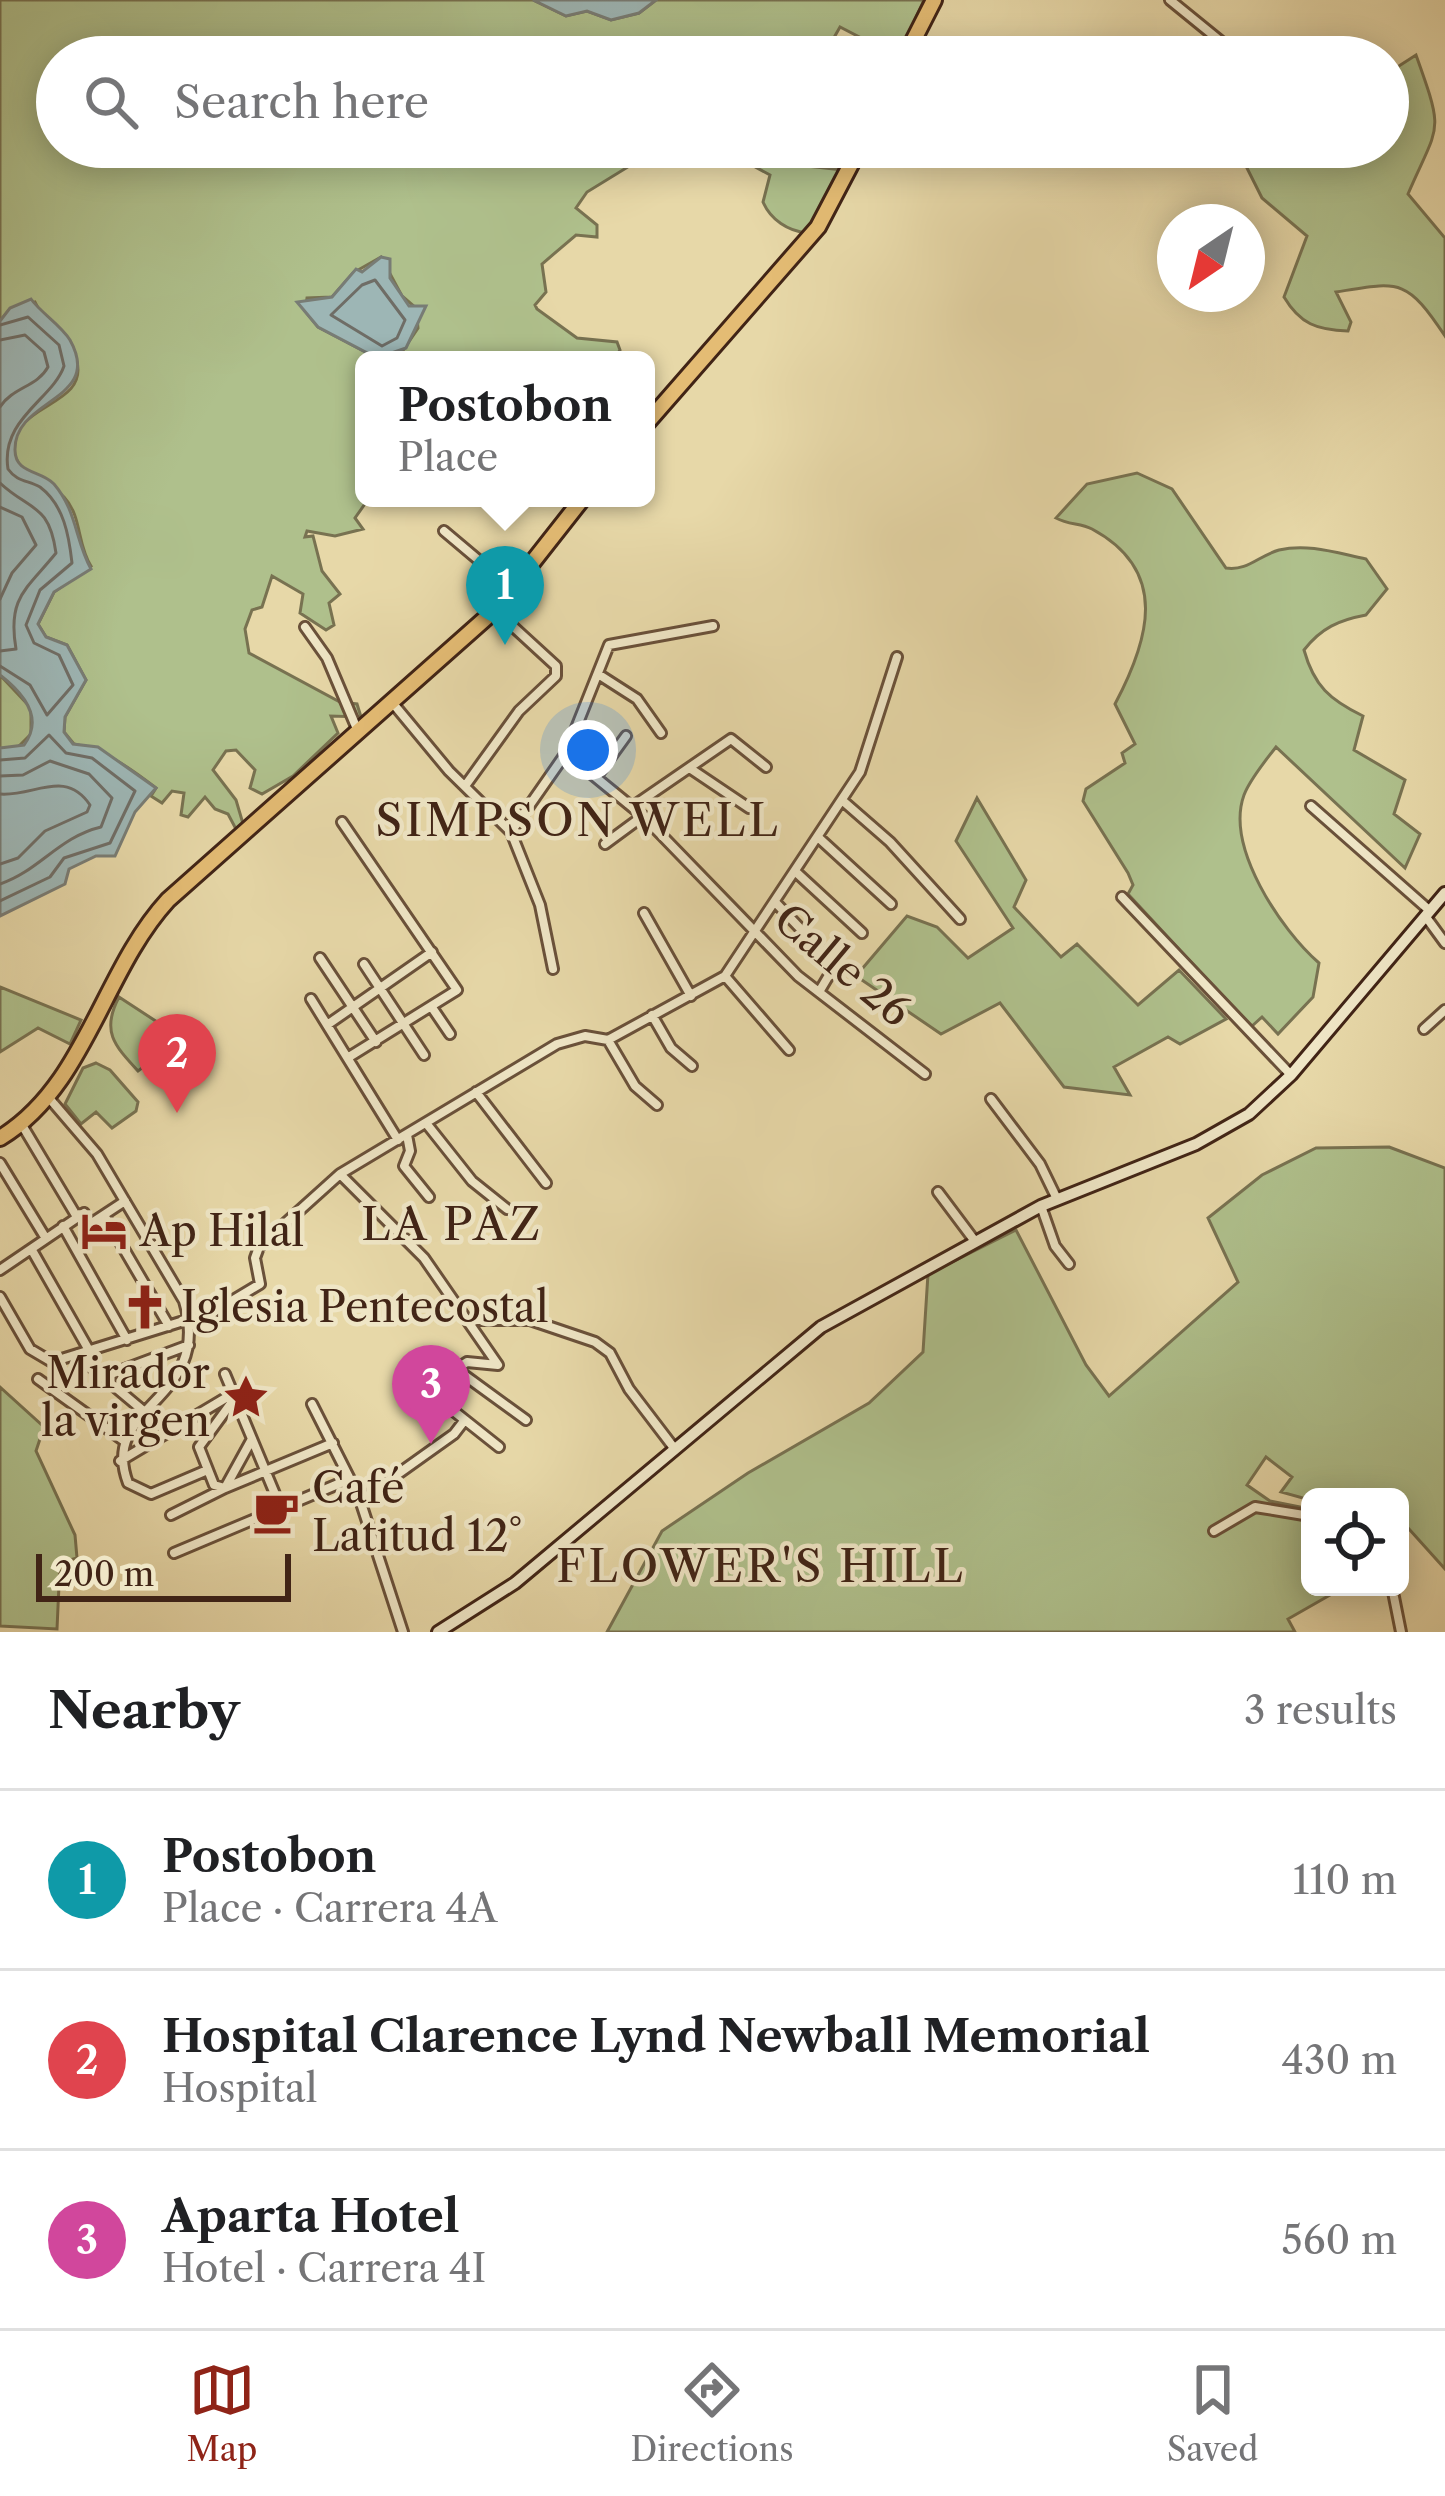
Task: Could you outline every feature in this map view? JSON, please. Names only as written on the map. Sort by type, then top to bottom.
[{"type":"highway","points":[[916,36],[934,0]]},
{"type":"highway","points":[[655,414],[818,227],[849,168]]},
{"type":"highway","points":[[0,1138],[50,1098],[155,913],[515,591],[576,507]]},
{"type":"main road","points":[[438,1632],[455,1629],[515,1583],[806,1337],[1041,1206],[1224,1130],[1291,1075],[1445,893]]},
{"type":"street","points":[[1170,0],[1214,36]]},
{"type":"street","points":[[1180,8],[1188,0]]},
{"type":"street","points":[[444,531],[515,591]]},
{"type":"street","points":[[465,786],[518,711],[556,676],[556,666],[495,610]]},
{"type":"street","points":[[304,626],[327,658],[357,729]]},
{"type":"street","points":[[512,832],[566,753],[613,642],[713,626]]},
{"type":"street","points":[[0,1297],[30,1349],[43,1359],[78,1356],[190,1323],[260,1284],[255,1258],[259,1247],[340,1174],[557,1044],[585,1036],[608,1040],[725,976],[843,801],[873,743],[897,657]]},
{"type":"street","points":[[598,674],[637,699],[661,733]]},
{"type":"street","points":[[390,700],[512,832],[540,904],[553,969]]},
{"type":"street","points":[[597,776],[626,736]]},
{"type":"street","points":[[632,807],[733,739],[766,767]]},
{"type":"street","name":"Calle 26","points":[[566,753],[643,816],[754,933],[819,992],[926,1075]]},
{"type":"street","points":[[691,769],[749,808]]},
{"type":"street","points":[[843,801],[890,842],[960,919]]},
{"type":"street","points":[[1311,806],[1428,914],[1445,943]]},
{"type":"street","points":[[605,844],[643,816]]},
{"type":"street","points":[[342,822],[457,990],[433,1010],[349,1057]]},
{"type":"street","points":[[820,839],[891,904]]},
{"type":"street","points":[[797,873],[862,933]]},
{"type":"street","points":[[1122,897],[1291,1075]]},
{"type":"street","points":[[776,903],[834,962],[819,992]]},
{"type":"street","points":[[644,913],[692,996]]},
{"type":"street","points":[[327,1024],[432,952]]},
{"type":"street","points":[[320,958],[376,1042]]},
{"type":"street","points":[[364,964],[424,1055]]},
{"type":"street","points":[[725,976],[789,1049]]},
{"type":"street","points":[[311,999],[403,1137],[410,1151],[404,1166],[429,1198]]},
{"type":"street","points":[[433,1010],[450,1034]]},
{"type":"street","points":[[1424,1029],[1445,1010]]},
{"type":"street","points":[[652,1015],[670,1048],[692,1066]]},
{"type":"street","points":[[608,1040],[635,1086],[657,1105]]},
{"type":"street","points":[[476,1093],[546,1184]]},
{"type":"street","points":[[50,1098],[97,1154],[190,1323],[190,1345],[178,1378],[123,1440],[120,1461],[133,1489],[151,1494],[205,1471]]},
{"type":"street","points":[[991,1099],[1040,1164],[1057,1199]]},
{"type":"street","points":[[426,1124],[472,1181],[507,1209]]},
{"type":"street","points":[[22,1125],[77,1217]]},
{"type":"street","points":[[0,1163],[45,1237]]},
{"type":"street","points":[[340,1174],[411,1243],[470,1320],[497,1365],[467,1362],[437,1394],[499,1447]]},
{"type":"street","points":[[938,1192],[974,1240]]},
{"type":"street","points":[[90,1352],[30,1246],[84,1213],[90,1224],[125,1201]]},
{"type":"street","points":[[1041,1206],[1050,1236],[1070,1264]]},
{"type":"street","points":[[104,1215],[169,1326]]},
{"type":"street","points":[[63,1226],[127,1340]]},
{"type":"street","points":[[0,1270],[33,1252]]},
{"type":"street","points":[[470,1320],[530,1320],[596,1342],[610,1352],[629,1389],[674,1448]]},
{"type":"street","points":[[103,1376],[190,1345]]},
{"type":"street","points":[[78,1356],[146,1412]]},
{"type":"street","points":[[455,1370],[526,1420]]},
{"type":"street","points":[[225,1374],[280,1506]]},
{"type":"street","points":[[38,1379],[123,1440]]},
{"type":"street","points":[[120,1461],[236,1394]]},
{"type":"street","points":[[225,1488],[214,1485],[205,1471],[199,1447],[236,1394]]},
{"type":"street","points":[[311,1404],[360,1502],[403,1632]]},
{"type":"street","points":[[360,1502],[464,1421]]},
{"type":"street","points":[[225,1488],[253,1437]]},
{"type":"street","points":[[171,1515],[332,1443]]},
{"type":"street","points":[[174,1553],[350,1479]]},
{"type":"street","points":[[1214,1531],[1256,1507],[1301,1514]]},
{"type":"street","points":[[1394,1596],[1401,1632]]},
{"type":"green space","points":[[0,0],[533,0],[566,16],[587,11],[611,20],[639,13],[656,0],[924,0],[908,36],[857,36],[840,27],[835,36],[36,36],[36,168],[626,168],[587,192],[576,208],[597,225],[597,237],[576,235],[542,264],[546,292],[535,305],[577,338],[617,342],[619,351],[403,351],[418,328],[416,308],[402,296],[381,257],[353,273],[332,297],[307,298],[305,311],[318,327],[364,351],[355,351],[355,507],[363,507],[355,518],[363,529],[335,536],[307,531],[305,537],[313,536],[322,571],[340,594],[329,603],[334,625],[326,630],[300,613],[303,594],[272,576],[262,607],[252,610],[245,629],[249,653],[340,702],[357,704],[361,717],[331,716],[338,733],[293,776],[262,794],[250,788],[255,770],[236,750],[226,751],[213,770],[236,800],[244,827],[237,831],[228,814],[215,809],[205,797],[188,817],[181,815],[184,793],[172,791],[162,803],[151,796],[156,788],[137,774],[107,755],[74,744],[64,732],[65,717],[86,680],[67,645],[46,637],[38,624],[54,592],[91,566],[70,505],[18,462],[15,438],[33,415],[71,389],[77,362],[35,302],[10,309],[0,321]]},
{"type":"green space","points":[[1416,55],[1434,128],[1408,194],[1445,238],[1445,336],[1410,294],[1388,286],[1336,292],[1351,322],[1348,331],[1318,327],[1296,314],[1284,297],[1307,236],[1262,198],[1247,168],[1409,168],[1409,60]]},
{"type":"green space","points":[[757,168],[843,170],[807,233],[787,227],[766,208],[763,202],[770,175]]},
{"type":"green space","points":[[1137,473],[1172,489],[1226,568],[1247,565],[1279,550],[1312,548],[1366,559],[1387,589],[1366,615],[1331,626],[1304,650],[1325,690],[1363,716],[1354,750],[1405,780],[1394,814],[1420,834],[1405,868],[1276,747],[1258,770],[1244,795],[1240,816],[1249,862],[1274,909],[1319,963],[1313,997],[1278,1034],[1262,1017],[1251,1027],[1128,894],[1133,885],[1128,873],[1083,801],[1086,789],[1125,763],[1122,753],[1135,744],[1115,704],[1137,656],[1146,608],[1143,586],[1117,546],[1092,529],[1056,518],[1087,484]]},
{"type":"green space","points":[[0,675],[31,708],[31,734],[16,749],[0,748]]},
{"type":"green space","points":[[977,798],[1026,880],[1014,907],[1061,957],[1077,944],[1138,1005],[1179,970],[1226,1019],[1180,1044],[1168,1037],[1114,1067],[1130,1095],[1064,1087],[1000,1003],[941,1034],[856,976],[907,916],[937,927],[968,958],[1013,928],[956,841]]},
{"type":"green space","points":[[0,987],[81,1020],[70,1044],[38,1028],[0,1052]]},
{"type":"green space","points":[[119,997],[200,1050],[175,1043],[138,1071],[113,1037],[111,1019]]},
{"type":"green space","points":[[96,1063],[110,1070],[138,1102],[136,1111],[112,1128],[96,1112],[81,1124],[65,1104],[83,1068]]},
{"type":"green space","points":[[1389,1147],[1445,1168],[1445,1569],[1409,1529],[1409,1488],[1301,1488],[1301,1498],[1281,1492],[1292,1477],[1266,1457],[1247,1485],[1270,1501],[1301,1507],[1301,1596],[1328,1596],[1288,1619],[1295,1632],[607,1632],[662,1531],[748,1473],[869,1403],[923,1352],[928,1274],[1016,1230],[1086,1365],[1109,1396],[1238,1282],[1208,1218],[1262,1175],[1316,1148]]},
{"type":"green space","points":[[0,1387],[44,1427],[36,1451],[75,1535],[77,1558],[60,1563],[57,1629],[0,1626]]},
{"type":"water","points":[[533,0],[656,0],[639,13],[611,20],[587,11],[566,16]]},
{"type":"water","points":[[381,257],[390,259],[390,278],[409,306],[426,306],[406,348],[364,351],[318,327],[297,302],[332,297],[356,269],[362,272]]},
{"type":"water","points":[[31,299],[70,340],[77,360],[76,376],[28,419],[18,433],[15,450],[19,463],[49,480],[62,494],[91,569],[54,592],[38,624],[46,637],[67,645],[86,680],[65,717],[64,732],[73,744],[98,747],[156,788],[135,812],[115,856],[96,856],[69,869],[65,884],[0,916],[0,748],[24,745],[32,725],[23,697],[0,675],[0,321],[10,308]]},
{"type":"place","name":"Postobon","points":[[505,645]]},
{"type":"place","name":"Hospital Clarence Lynd Newball Memorial","points":[[177,1113]]},
{"type":"place","name":"Ap Hilal","points":[[104,1231]]},
{"type":"place","name":"Iglesia Pentecostal","points":[[145,1307]]},
{"type":"place","name":"Mirador la virgen","points":[[246,1397]]},
{"type":"place","name":"Aparta Hotel","points":[[431,1444]]},
{"type":"place","name":"Café Latitud 12°","points":[[276,1512]]},
{"type":"district","name":"SIMPSON WELL","points":[[578,820]]},
{"type":"district","name":"LA PAZ","points":[[452,1224]]},
{"type":"district","name":"FLOWER'S HILL","points":[[761,1566]]}]
